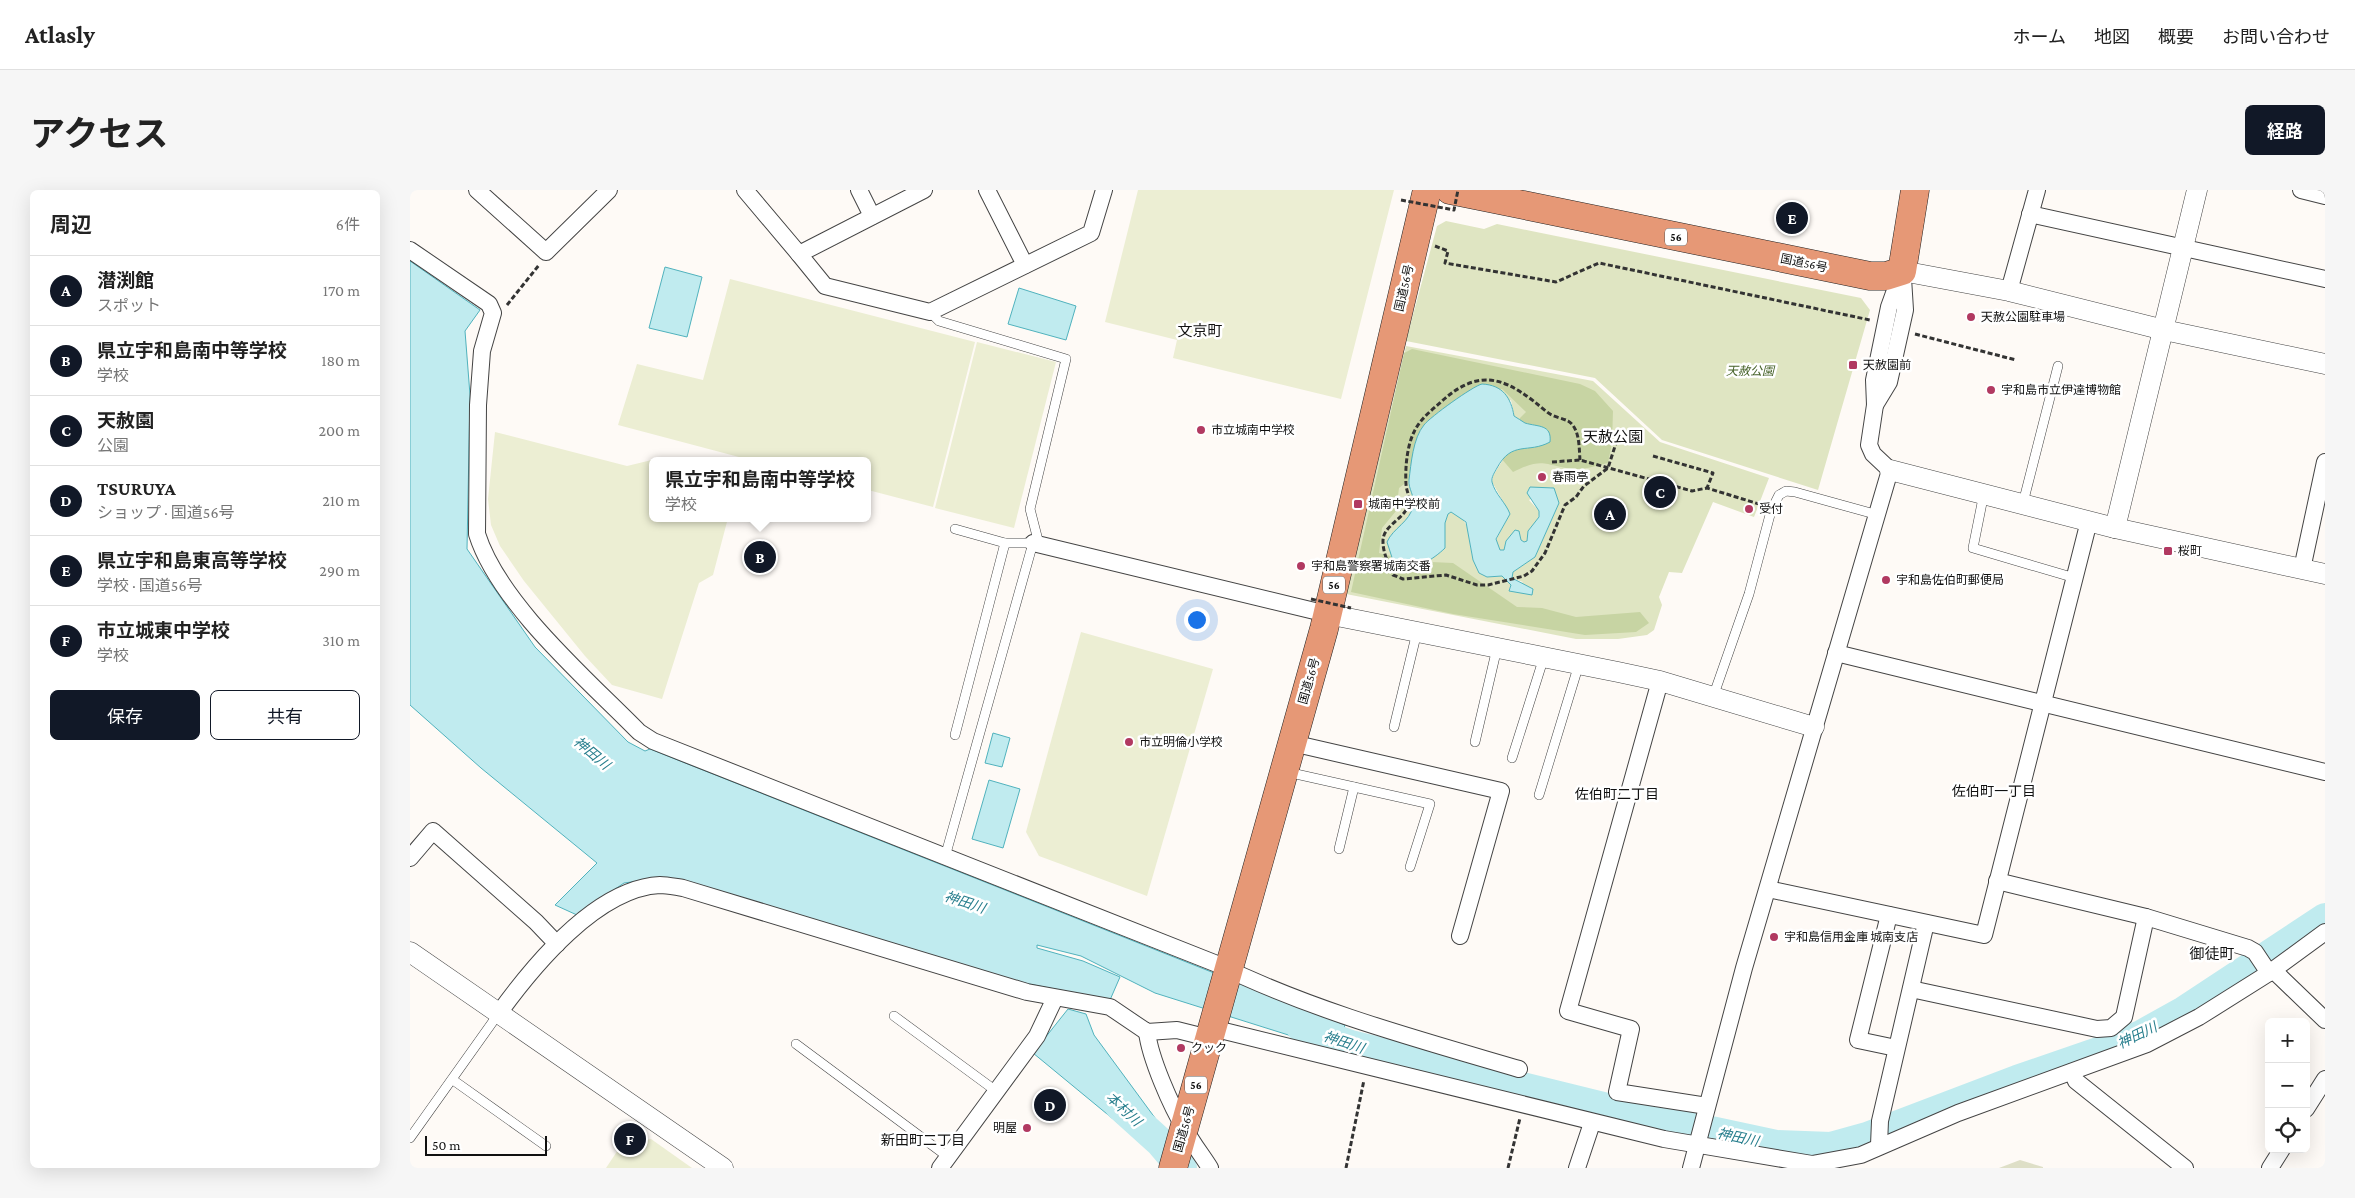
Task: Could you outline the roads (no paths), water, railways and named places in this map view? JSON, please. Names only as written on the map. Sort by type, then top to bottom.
[{"type":"highway","name":"国道56号","points":[[1173,1168],[1330,607],[1427,190]]},
{"type":"highway","name":"国道56号","points":[[1450,190],[1870,276],[1886,276],[1902,271]]},
{"type":"highway","points":[[1902,271],[1915,190]]},
{"type":"street","points":[[477,190],[546,252],[609,190]]},
{"type":"street","points":[[745,190],[825,286],[930,312],[1091,233],[1104,190]]},
{"type":"street","points":[[858,190],[872,216]]},
{"type":"street","points":[[799,254],[924,190]]},
{"type":"street","points":[[987,190],[1025,265]]},
{"type":"street","points":[[2010,291],[2037,190]]},
{"type":"street","points":[[2115,528],[2197,190]]},
{"type":"street","points":[[2301,190],[2325,196]]},
{"type":"street","points":[[2030,214],[2183,246],[2325,279]]},
{"type":"street","points":[[410,250],[489,304],[493,313],[481,360],[478,405],[477,534],[484,554],[529,620],[639,732],[653,741],[1227,972],[1372,1026],[1520,1070]]},
{"type":"street","points":[[2325,364],[2164,330],[2010,291],[1902,271],[1888,307],[1874,380],[1875,405],[1869,445],[1873,454],[1890,470],[2115,528],[2325,574]]},
{"type":"street","points":[[2302,569],[2325,462]]},
{"type":"street","points":[[1691,1168],[1699,1142],[1705,1111],[1814,727],[1890,470]]},
{"type":"street","points":[[1768,889],[1984,935],[2089,521]]},
{"type":"street","points":[[1036,544],[1330,607],[1417,632],[1660,682],[1814,727]]},
{"type":"street","points":[[1836,653],[2325,772]]},
{"type":"street","points":[[1660,682],[1568,1011],[1631,1029],[1617,1092],[1705,1111]]},
{"type":"street","points":[[1292,743],[1501,791],[1460,936]]},
{"type":"street","points":[[410,858],[433,830],[536,922],[557,944]]},
{"type":"street","points":[[1997,880],[2146,917],[2254,952],[2269,970],[2325,1020]]},
{"type":"street","points":[[499,1014],[528,973],[557,944],[616,897],[661,885],[683,888],[1027,992],[1110,1008],[1148,1032],[1211,1029],[1592,1123],[1699,1142],[1812,1166],[1860,1155],[1879,1137],[1999,1098],[2147,1044],[2199,1017],[2325,932]]},
{"type":"street","points":[[1889,915],[1858,1040],[1896,1048]]},
{"type":"street","points":[[1910,989],[2097,1029],[2111,1028],[2124,1017],[2146,917]]},
{"type":"street","points":[[1879,1137],[1896,1048],[1926,923]]},
{"type":"street","points":[[410,952],[723,1168]]},
{"type":"street","points":[[944,1163],[1037,1036],[1054,998]]},
{"type":"street","points":[[1148,1032],[1149,1046],[1182,1135],[1210,1168]]},
{"type":"street","points":[[2072,1072],[2076,1081],[2184,1168]]},
{"type":"street","points":[[2310,1102],[2325,1079]]},
{"type":"street","points":[[1577,1168],[1592,1123]]},
{"type":"street","points":[[2270,1168],[2279,1153]]},
{"type":"lane","points":[[930,312],[939,321],[1066,359],[1030,510],[1036,544],[945,857]]},
{"type":"lane","points":[[2023,504],[2058,366]]},
{"type":"lane","points":[[1713,698],[1749,594],[1772,509],[1779,495],[1786,492],[1795,492],[1878,515]]},
{"type":"lane","points":[[1984,493],[1973,548],[2075,578]]},
{"type":"lane","points":[[955,529],[1005,543],[1036,544]]},
{"type":"lane","points":[[955,735],[1005,543]]},
{"type":"lane","points":[[1394,727],[1417,632]]},
{"type":"lane","points":[[1475,742],[1497,648]]},
{"type":"lane","points":[[1512,758],[1544,657]]},
{"type":"lane","points":[[1538,795],[1579,664]]},
{"type":"lane","points":[[1284,771],[1430,804],[1410,867]]},
{"type":"lane","points":[[1339,849],[1354,787]]},
{"type":"lane","points":[[410,1138],[499,1014]]},
{"type":"lane","points":[[894,1016],[996,1091]]},
{"type":"lane","points":[[796,1044],[944,1163]]},
{"type":"lane","points":[[453,1080],[546,1146]]},
{"type":"water","points":[[410,261],[480,310],[465,331],[470,395],[467,549],[535,647],[628,742],[645,751],[650,749],[1345,1025],[1336,1050],[1155,993],[1081,956],[1037,945],[1037,948],[1083,961],[1120,977],[1110,1000],[1014,981],[661,878],[624,883],[577,915],[555,905],[597,863],[481,768],[410,705]]},
{"type":"water","points":[[665,267],[702,277],[687,337],[649,328]]},
{"type":"water","points":[[1019,288],[1076,306],[1066,340],[1008,324]]},
{"type":"water","points":[[1482,384],[1501,390],[1511,404],[1514,416],[1525,423],[1543,427],[1549,432],[1550,436],[1550,442],[1509,454],[1497,468],[1492,480],[1493,486],[1510,514],[1496,539],[1500,550],[1504,550],[1506,541],[1515,530],[1519,531],[1521,540],[1527,541],[1528,531],[1539,517],[1539,511],[1527,493],[1530,487],[1554,488],[1559,503],[1535,557],[1513,572],[1512,578],[1533,589],[1532,595],[1509,591],[1511,585],[1502,576],[1487,577],[1479,573],[1473,560],[1466,522],[1451,512],[1448,514],[1445,523],[1445,548],[1423,564],[1409,569],[1396,570],[1387,542],[1409,516],[1413,506],[1409,480],[1413,451],[1420,430],[1443,409]]},
{"type":"water","points":[[993,733],[1010,738],[1002,767],[985,763]]},
{"type":"water","points":[[989,780],[1020,789],[1003,848],[972,839]]},
{"type":"water","points":[[1068,1009],[1086,1014],[1094,1035],[1158,1122],[1141,1142],[1033,1053]]},
{"type":"waterway","name":"神田川","points":[[1301,1027],[1351,1045],[1636,1115],[1776,1145],[1831,1147],[1867,1137],[2141,1035],[2184,1011],[2325,918]]},
{"type":"waterway","name":"本村川","points":[[1119,1105],[1160,1142],[1182,1168]]},
{"type":"place","name":"県立宇和島東高等学校","points":[[1792,218]]},
{"type":"place","name":"天赦公園駐車場","points":[[1971,317]]},
{"type":"place","name":"天赦園前","points":[[1853,365]]},
{"type":"place","name":"宇和島市立伊達博物館","points":[[1991,390]]},
{"type":"place","name":"市立城南中学校","points":[[1201,430]]},
{"type":"place","name":"春雨亭","points":[[1542,477]]},
{"type":"place","name":"天赦園","points":[[1660,492]]},
{"type":"place","name":"城南中学校前","points":[[1358,504]]},
{"type":"place","name":"受付","points":[[1749,509]]},
{"type":"place","name":"潜渕館","points":[[1610,514]]},
{"type":"place","name":"桜町","points":[[2168,551]]},
{"type":"place","name":"県立宇和島南中等学校","points":[[760,557]]},
{"type":"place","name":"宇和島警察署城南交番","points":[[1301,566]]},
{"type":"place","name":"宇和島佐伯町郵便局","points":[[1886,580]]},
{"type":"place","name":"市立明倫小学校","points":[[1129,742]]},
{"type":"place","name":"宇和島信用金庫 城南支店","points":[[1774,937]]},
{"type":"place","name":"クック","points":[[1181,1048]]},
{"type":"place","name":"TSURUYA","points":[[1050,1105]]},
{"type":"place","name":"明屋","points":[[1027,1128]]},
{"type":"place","name":"市立城東中学校","points":[[630,1139]]},
{"type":"district","name":"文京町","points":[[1200,331]]},
{"type":"district","name":"天赦公園","points":[[1613,437]]},
{"type":"district","name":"佐伯町一丁目","points":[[1994,791]]},
{"type":"district","name":"佐伯町二丁目","points":[[1617,794]]},
{"type":"district","name":"御徒町","points":[[2212,954]]},
{"type":"district","name":"新田町二丁目","points":[[923,1140]]}]
